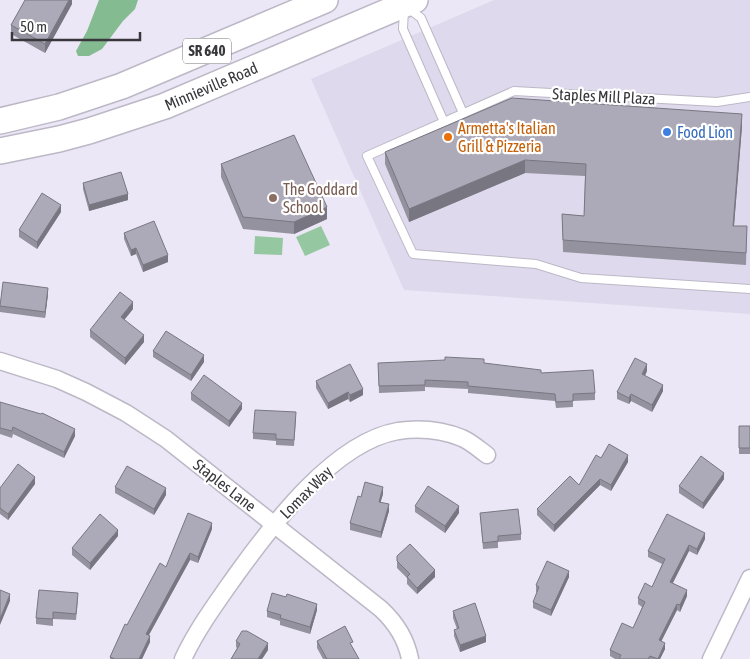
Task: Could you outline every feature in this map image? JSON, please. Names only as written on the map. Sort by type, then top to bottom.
[{"type":"main road","name":"SR 640","points":[[0,121],[59,107],[122,86],[324,0]]},
{"type":"main road","name":"Minnieville Road","points":[[0,151],[89,131],[165,106],[407,2]]},
{"type":"street","name":"Staples Lane","points":[[0,362],[57,379],[86,392],[126,413],[166,439],[381,609],[393,620],[401,632],[408,647],[410,659]]},
{"type":"street","name":"Lomax Way","points":[[184,659],[206,619],[247,560],[296,498],[326,470],[358,447],[377,437],[397,432],[418,430],[439,432],[463,439],[487,455]]},
{"type":"street","points":[[711,659],[750,578]]},
{"type":"lane","points":[[407,2],[421,18],[463,114]]},
{"type":"lane","points":[[407,2],[403,28],[444,122]]},
{"type":"lane","name":"Staples Mill Plaza","points":[[750,97],[717,102],[514,91],[367,156],[413,254],[536,264],[580,278],[750,289]]},
{"type":"shaded area","points":[[494,0],[750,0],[750,314],[404,290],[311,79]]},
{"type":"green space","points":[[99,0],[138,0],[135,9],[123,21],[102,49],[89,56],[78,56],[76,51],[87,31]]},
{"type":"green space","points":[[321,226],[330,245],[305,256],[296,237]]},
{"type":"green space","points":[[255,236],[283,238],[282,255],[254,254]]},
{"type":"building","points":[[25,0],[69,0],[45,44],[11,25]]},
{"type":"building","points":[[512,98],[742,114],[733,226],[747,226],[746,253],[563,240],[562,214],[584,216],[586,164],[525,160],[409,209],[385,152]]},
{"type":"building","name":"The Goddard School","points":[[294,135],[327,207],[294,222],[243,217],[221,164]]},
{"type":"building","points":[[121,172],[128,194],[89,205],[83,183]]},
{"type":"building","points":[[42,193],[61,205],[37,242],[19,230]]},
{"type":"building","points":[[154,221],[168,255],[143,265],[136,248],[131,250],[124,233]]},
{"type":"building","points":[[3,282],[48,288],[45,312],[0,306]]},
{"type":"building","points":[[120,292],[133,302],[121,317],[144,335],[125,358],[90,330]]},
{"type":"building","points":[[166,331],[204,355],[191,375],[153,351]]},
{"type":"building","points":[[445,357],[484,359],[484,363],[541,370],[541,373],[593,370],[595,393],[573,394],[573,401],[556,402],[555,394],[468,386],[468,382],[425,380],[425,385],[379,386],[378,363],[445,360]]},
{"type":"building","points":[[635,358],[647,364],[642,374],[663,385],[652,405],[631,394],[629,398],[617,392]]},
{"type":"building","points":[[350,364],[363,389],[350,395],[348,392],[328,403],[316,381]]},
{"type":"building","points":[[204,375],[242,403],[229,421],[191,393]]},
{"type":"building","points":[[0,402],[42,413],[75,429],[64,452],[13,427],[12,431],[0,428]]},
{"type":"building","points":[[255,410],[296,412],[294,440],[276,439],[276,434],[253,433]]},
{"type":"building","points":[[739,426],[750,426],[750,448],[739,448]]},
{"type":"building","points":[[609,444],[628,455],[611,485],[600,479],[554,525],[537,509],[570,476],[579,485],[596,455],[601,458]]},
{"type":"building","points":[[701,456],[724,473],[703,503],[679,486]]},
{"type":"building","points":[[18,464],[35,477],[8,514],[0,508],[0,488]]},
{"type":"building","points":[[127,466],[166,488],[154,509],[115,487]]},
{"type":"building","points":[[365,482],[383,487],[379,502],[389,504],[381,532],[350,523],[358,496],[361,497]]},
{"type":"building","points":[[428,486],[459,506],[445,526],[415,506]]},
{"type":"building","points":[[518,509],[521,534],[498,536],[498,541],[483,543],[480,513]]},
{"type":"building","points":[[188,513],[212,523],[198,557],[190,553],[146,634],[150,636],[139,659],[115,659],[110,657],[125,624],[127,625],[160,563],[166,567]]},
{"type":"building","points":[[100,514],[118,530],[90,563],[72,548]]},
{"type":"building","points":[[667,514],[705,533],[697,549],[689,545],[670,582],[687,590],[680,605],[677,604],[659,640],[665,643],[658,659],[650,656],[648,659],[619,659],[621,655],[610,650],[622,623],[633,628],[645,602],[638,598],[645,583],[652,587],[665,559],[648,551]]},
{"type":"building","points":[[410,544],[435,570],[417,588],[407,577],[410,574],[397,561],[397,556]]},
{"type":"building","points":[[547,561],[569,571],[551,610],[533,602],[539,587],[536,585]]},
{"type":"building","points":[[0,590],[10,594],[0,619]]},
{"type":"building","points":[[39,590],[78,593],[76,614],[53,612],[53,619],[36,618]]},
{"type":"building","points":[[272,593],[286,597],[287,594],[317,604],[310,627],[280,618],[281,615],[267,611]]},
{"type":"building","points":[[475,603],[486,636],[460,645],[454,630],[459,628],[453,611]]},
{"type":"building","points":[[345,626],[353,642],[350,643],[359,659],[327,659],[317,641]]},
{"type":"building","points":[[242,631],[247,631],[268,643],[258,659],[231,659],[240,644],[236,641]]},
{"type":"place","name":"Food Lion","points":[[667,132]]},
{"type":"place","name":"Armetta's Italian Grill & Pizzeria","points":[[448,137]]},
{"type":"place","name":"The Goddard School","points":[[273,198]]}]
